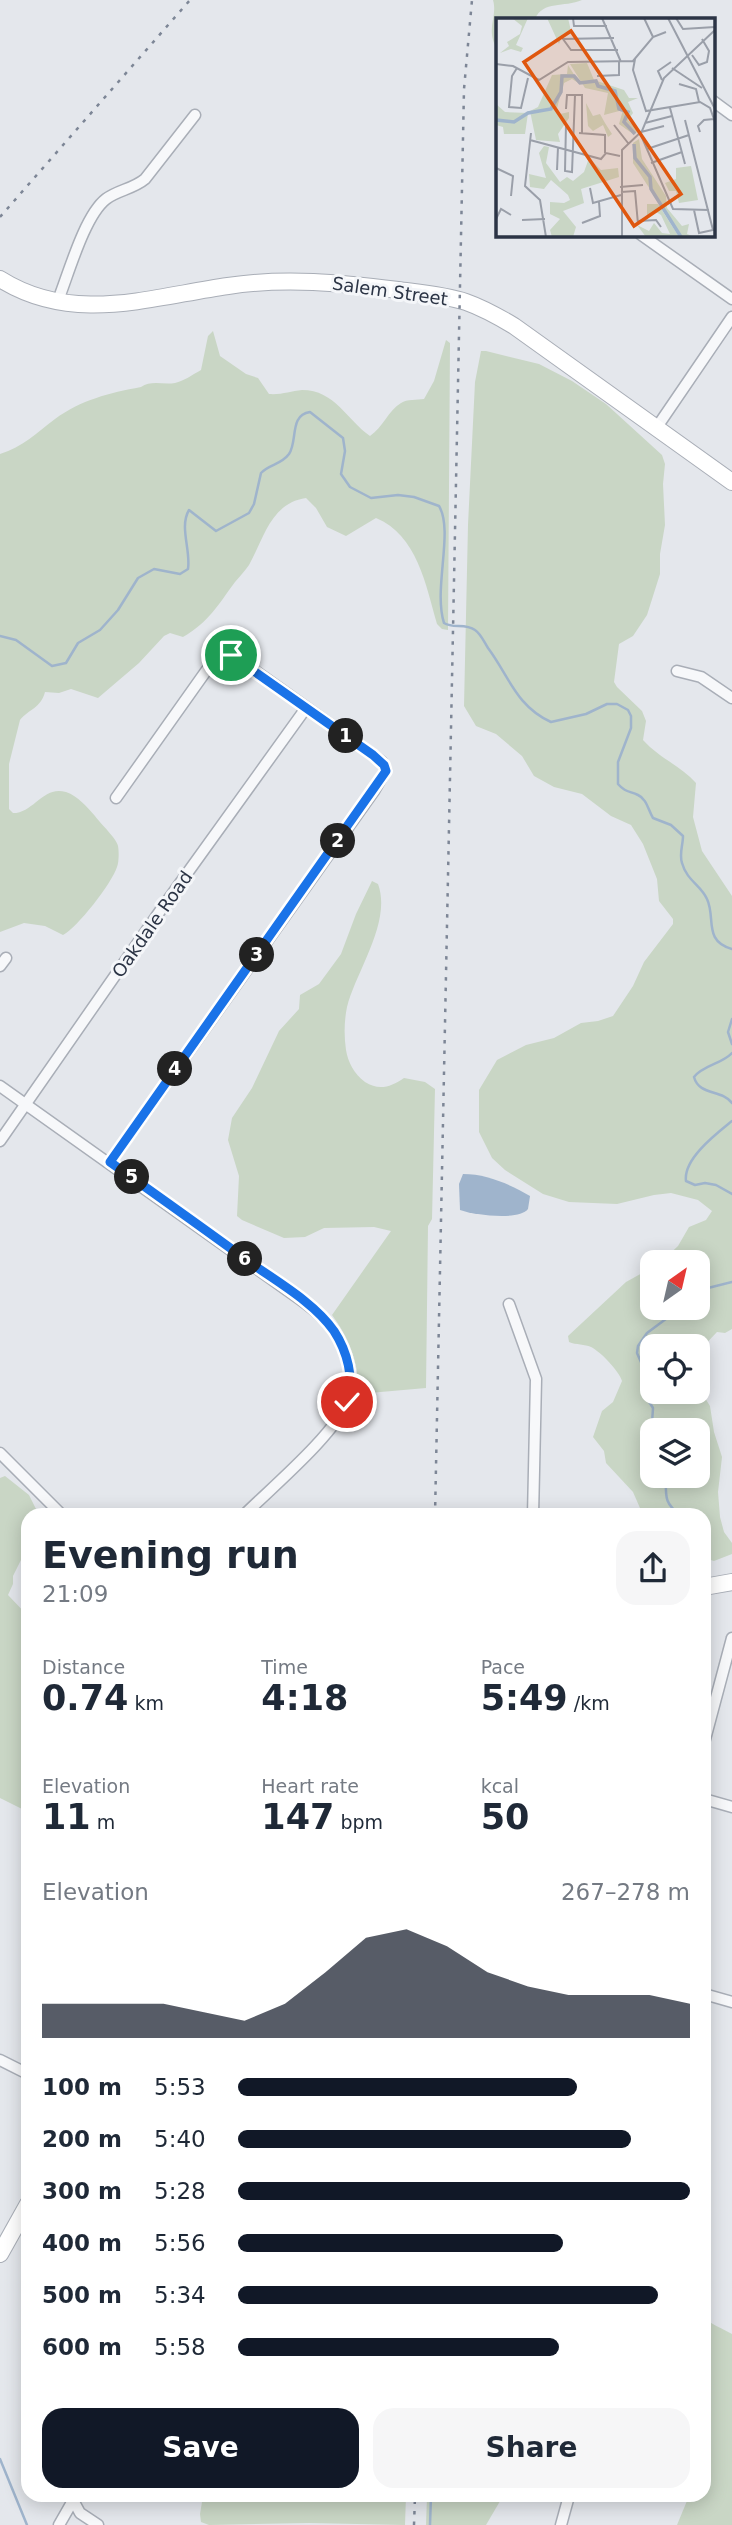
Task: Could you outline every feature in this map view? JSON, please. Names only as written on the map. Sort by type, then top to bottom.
[{"type":"street","points":[[714,102],[732,115]]},
{"type":"street","points":[[57,303],[95,210],[111,195],[134,187],[145,179],[195,115]]},
{"type":"street","points":[[643,236],[732,299]]},
{"type":"street","name":"Salem Street","points":[[0,279],[32,297],[57,303],[90,305],[118,304],[229,285],[295,280],[448,298],[475,306],[514,326],[732,482]]},
{"type":"street","points":[[657,427],[732,317]]},
{"type":"street","points":[[110,1162],[385,775],[386,768],[373,755],[236,657],[224,654],[217,657],[206,671],[116,798]]},
{"type":"street","points":[[677,670],[701,677],[732,698]]},
{"type":"street","name":"Oakdale Road","points":[[0,1141],[306,708]]},
{"type":"street","points":[[0,1086],[110,1162],[312,1309],[334,1331],[344,1353],[350,1388],[347,1402],[339,1418],[251,1508]]},
{"type":"street","points":[[509,1304],[536,1379],[533,1508]]},
{"type":"street","points":[[0,1453],[55,1508]]},
{"type":"street","points":[[711,1586],[732,1582]]},
{"type":"street","points":[[711,1717],[732,1638]]},
{"type":"street","points":[[711,1801],[732,1807]]},
{"type":"street","points":[[711,1996],[732,2002]]},
{"type":"street","points":[[0,2060],[21,2070]]},
{"type":"street","points":[[0,2254],[21,2216]]},
{"type":"street","points":[[59,2525],[72,2502]]},
{"type":"street","points":[[76,2502],[80,2513],[98,2525]]},
{"type":"street","points":[[561,2525],[567,2502]]},
{"type":"green space","points":[[493,0],[582,0],[543,9],[536,18],[496,18],[496,47],[492,35]]},
{"type":"green space","points":[[213,331],[220,356],[246,374],[258,378],[269,394],[302,390],[323,395],[332,400],[370,436],[401,403],[424,399],[434,381],[446,340],[450,343],[448,630],[437,624],[418,563],[401,536],[390,526],[376,518],[346,536],[327,527],[316,508],[306,498],[284,507],[270,523],[247,567],[200,625],[183,637],[170,633],[164,636],[139,663],[98,698],[71,689],[59,693],[45,692],[38,705],[20,720],[9,764],[9,809],[13,813],[20,812],[51,792],[66,792],[78,799],[115,839],[118,859],[114,874],[101,894],[77,924],[63,935],[45,926],[24,923],[0,932],[0,454],[22,444],[65,412],[85,402],[149,384],[175,383],[191,376],[201,370],[208,336]]},
{"type":"green space","points":[[481,351],[486,351],[539,364],[572,381],[606,404],[662,455],[665,464],[665,525],[660,574],[647,615],[633,636],[619,644],[614,682],[642,711],[646,721],[643,740],[696,783],[693,817],[702,851],[732,896],[732,1329],[725,1333],[717,1332],[710,1339],[710,1334],[640,1334],[640,1404],[710,1406],[722,1457],[718,1492],[720,1517],[724,1532],[732,1543],[732,1554],[714,1561],[711,1560],[711,1508],[640,1508],[633,1492],[606,1463],[604,1451],[593,1437],[602,1411],[613,1402],[622,1381],[614,1367],[600,1353],[589,1346],[569,1342],[568,1336],[626,1282],[640,1274],[640,1320],[710,1320],[710,1250],[674,1250],[689,1227],[706,1220],[712,1211],[698,1200],[671,1193],[617,1204],[569,1202],[543,1194],[505,1170],[492,1158],[479,1132],[479,1090],[497,1060],[526,1045],[554,1038],[581,1023],[613,1016],[633,986],[644,962],[673,924],[673,919],[659,901],[657,879],[643,844],[631,825],[611,816],[582,794],[554,787],[534,776],[522,756],[496,734],[476,726],[464,706],[468,525],[475,382]]},
{"type":"green space","points":[[372,881],[378,884],[380,914],[377,930],[347,1007],[346,1050],[355,1072],[370,1085],[385,1087],[404,1078],[425,1082],[435,1089],[432,1219],[428,1226],[426,1388],[358,1394],[352,1352],[332,1315],[391,1231],[374,1227],[324,1228],[305,1237],[284,1238],[242,1220],[237,1216],[239,1176],[228,1140],[232,1118],[252,1088],[279,1031],[299,1009],[300,995],[319,984],[341,954]]},
{"type":"green space","points":[[5,1476],[29,1495],[36,1508],[21,1508],[21,1560],[8,1595],[21,1609],[21,1808],[0,1798],[0,1478]]},
{"type":"green space","points":[[711,2322],[732,2334],[732,2525],[677,2525],[687,2502],[711,2502]]},
{"type":"green space","points":[[202,2502],[406,2502],[405,2525],[209,2525],[201,2522]]},
{"type":"green space","points":[[427,2502],[499,2502],[486,2525],[426,2525]]},
{"type":"water","points":[[463,1174],[489,1178],[530,1196],[528,1209],[523,1213],[506,1216],[460,1210],[459,1184]]},
{"type":"waterway","points":[[0,636],[16,640],[52,666],[66,663],[78,643],[100,630],[118,610],[138,578],[154,569],[180,574],[188,569],[185,524],[189,510],[216,531],[249,513],[254,504],[261,473],[289,454],[296,423],[303,414],[310,412],[343,438],[345,451],[341,474],[350,487],[371,498],[398,495],[414,497],[439,506],[445,530],[441,594],[444,623],[471,628],[477,632],[514,690],[529,708],[551,722],[586,714],[607,704],[617,704],[628,710],[631,728],[618,762],[618,784],[641,797],[653,818],[671,825],[683,836],[681,856],[684,869],[707,899],[714,935],[723,945],[732,949]]},
{"type":"waterway","points":[[732,1019],[728,1032],[732,1044]]},
{"type":"waterway","points":[[732,1053],[694,1077],[701,1087],[732,1103]]},
{"type":"waterway","points":[[732,1121],[695,1156],[686,1173],[686,1181],[695,1185],[716,1185],[732,1194]]},
{"type":"waterway","points":[[710,1288],[732,1282]]},
{"type":"waterway","points":[[652,1418],[653,1408],[643,1392],[644,1369],[637,1353],[638,1346],[647,1333],[664,1320]]},
{"type":"waterway","points":[[666,1488],[672,1508]]},
{"type":"waterway","points":[[0,2459],[27,2525]]},
{"type":"waterway","points":[[430,2525],[431,2502]]},
{"type":"railway","points":[[0,217],[190,0]]},
{"type":"railway","points":[[435,1508],[464,89],[472,0]]},
{"type":"railway","points":[[414,2525],[415,2502]]},
{"type":"route","points":[[231,655],[380,760],[386,771],[110,1162],[268,1275],[329,1324],[339,1340],[348,1365],[350,1388],[347,1402]]}]
